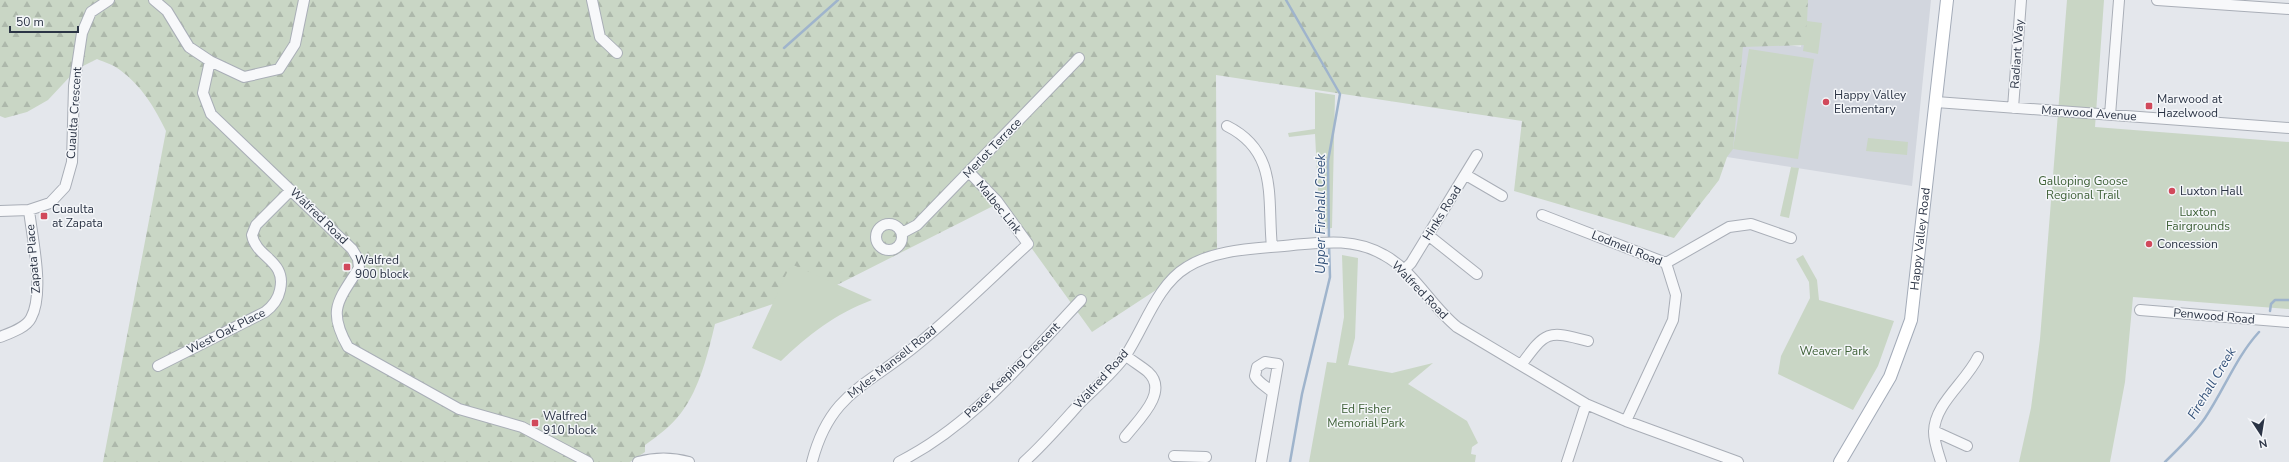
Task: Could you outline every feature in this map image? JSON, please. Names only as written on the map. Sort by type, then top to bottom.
[{"type":"main road","name":"Happy Valley Road","points":[[1840,462],[1886,384],[1907,335],[1914,292],[1947,0]]},
{"type":"street","name":"Cuaulta Crescent","points":[[0,211],[29,210],[50,203],[65,187],[72,162],[74,86],[82,33],[91,12],[109,0]]},
{"type":"street","points":[[154,0],[167,10],[189,47],[210,62],[244,76],[279,69],[295,44],[304,0]]},
{"type":"street","points":[[592,0],[600,37],[617,53]]},
{"type":"street","name":"Radiant Way","points":[[2013,108],[2021,0]]},
{"type":"street","points":[[2110,115],[2119,0]]},
{"type":"street","points":[[2157,0],[2289,9]]},
{"type":"street","name":"Merlot Terrace","points":[[902,232],[917,225],[1079,58]]},
{"type":"street","name":"Walfred Road","points":[[210,62],[203,93],[211,114],[352,249],[358,259],[359,268],[338,301],[336,316],[338,330],[348,347],[459,409],[522,427],[588,462]]},
{"type":"street","name":"Marwood Avenue","points":[[1936,102],[2289,128]]},
{"type":"street","points":[[1228,126],[1245,137],[1254,146],[1268,174],[1272,247]]},
{"type":"street","name":"Hinks Road","points":[[1404,270],[1411,263],[1477,155]]},
{"type":"street","name":"Malbec Link","points":[[969,172],[997,201],[1028,244]]},
{"type":"street","points":[[1466,175],[1502,196]]},
{"type":"street","name":"West Oak Place","points":[[158,366],[265,312],[273,306],[281,286],[279,271],[256,244],[252,235],[256,225],[291,190]]},
{"type":"street","name":"Zapata Place","points":[[0,337],[22,327],[31,319],[35,308],[37,295],[36,275],[29,210]]},
{"type":"street","name":"Lodmell Road","points":[[1542,215],[1666,263],[1676,295],[1673,320],[1626,421]]},
{"type":"street","points":[[1666,263],[1729,227],[1750,224],[1791,238]]},
{"type":"street","points":[[1428,235],[1477,274]]},
{"type":"street","name":"Walfred Road","points":[[1024,462],[1125,355],[1166,286],[1178,272],[1200,260],[1224,253],[1272,247],[1336,242],[1350,243],[1383,254],[1404,270],[1453,323],[1521,366],[1586,404],[1626,421],[1738,462]]},
{"type":"street","name":"Myles Mansell Road","points":[[815,461],[820,434],[830,416],[843,400],[917,345],[1028,244]]},
{"type":"street","name":"Peace Keeping Crescent","points":[[899,462],[914,454],[973,412],[1080,300]]},
{"type":"street","name":"Penwood Road","points":[[2140,310],[2289,322]]},
{"type":"street","points":[[1521,366],[1542,340],[1550,334],[1560,334],[1588,341]]},
{"type":"street","points":[[1125,355],[1149,373],[1155,385],[1154,400],[1125,437]]},
{"type":"street","points":[[1941,462],[1934,431],[1938,413],[1972,371],[1978,357]]},
{"type":"street","points":[[1261,462],[1273,394]]},
{"type":"street","points":[[1567,462],[1586,404]]},
{"type":"street","points":[[1934,431],[1967,446]]},
{"type":"street","points":[[1174,456],[1190,459],[1206,457]]},
{"type":"street","points":[[638,462],[649,459],[672,457],[689,462]]},
{"type":"shaded area","name":"Happy Valley Elementary","points":[[1806,0],[1931,0],[1912,186],[1727,157],[1739,37],[1801,47]]},
{"type":"green space","points":[[0,0],[1808,0],[1806,45],[1743,47],[1733,149],[1727,157],[1719,180],[1674,238],[1514,191],[1522,121],[1216,75],[1217,250],[1092,332],[999,203],[819,294],[793,297],[715,324],[698,382],[688,403],[673,422],[645,445],[645,452],[630,462],[103,462],[166,131],[141,90],[128,76],[118,68],[97,59],[77,69],[48,100],[27,112],[5,118],[0,116]]},
{"type":"green space","name":"Luxton Fairgrounds","points":[[2067,0],[2104,0],[2095,127],[2289,142],[2289,309],[2133,297],[2125,382],[2110,462],[2019,462],[2031,408],[2040,339]]},
{"type":"green space","points":[[1807,21],[1822,23],[1818,54],[1803,51]]},
{"type":"green space","points":[[1749,49],[1814,59],[1798,159],[1733,149]]},
{"type":"green space","points":[[1315,92],[1335,95],[1332,228],[1320,229],[1315,134],[1289,137],[1288,133],[1315,129]]},
{"type":"green space","points":[[1868,138],[1908,142],[1907,155],[1866,151]]},
{"type":"green space","points":[[1791,167],[1799,168],[1789,218],[1780,216]]},
{"type":"green space","name":"Ed Fisher Memorial Park","points":[[1342,255],[1358,258],[1355,338],[1348,365],[1392,373],[1433,363],[1408,384],[1467,421],[1478,443],[1472,447],[1471,454],[1476,455],[1475,462],[1309,462],[1327,362],[1336,363],[1344,317]]},
{"type":"green space","name":"Weaver Park","points":[[1803,255],[1817,280],[1819,300],[1894,321],[1878,366],[1853,410],[1778,374],[1781,356],[1810,298],[1809,282],[1796,259]]},
{"type":"green space","points":[[791,264],[872,300],[846,312],[823,326],[801,342],[781,361],[752,348]]},
{"type":"waterway","name":"Upper Firehall Creek","points":[[784,48],[838,0]]},
{"type":"waterway","name":"Upper Firehall Creek","points":[[1286,0],[1340,94],[1328,161],[1329,240]]},
{"type":"waterway","name":"Upper Firehall Creek","points":[[1290,462],[1302,394],[1330,277],[1329,245]]},
{"type":"waterway","name":"Firehall Creek","points":[[2270,311],[2271,304],[2275,300],[2289,300]]},
{"type":"waterway","name":"Firehall Creek","points":[[2165,462],[2201,424],[2237,363],[2259,332]]},
{"type":"place","name":"Happy Valley Elementary","points":[[1826,102]]},
{"type":"place","name":"Marwood at Hazelwood","points":[[2149,106]]},
{"type":"place","name":"Luxton Hall","points":[[2172,191]]},
{"type":"place","name":"Cuaulta at Zapata","points":[[44,216]]},
{"type":"place","name":"Concession","points":[[2149,244]]},
{"type":"place","name":"Walfred 900 block","points":[[347,267]]},
{"type":"place","name":"Walfred 910 block","points":[[535,423]]},
{"type":"park label","name":"Galloping Goose Regional Trail","points":[[2083,188]]}]
